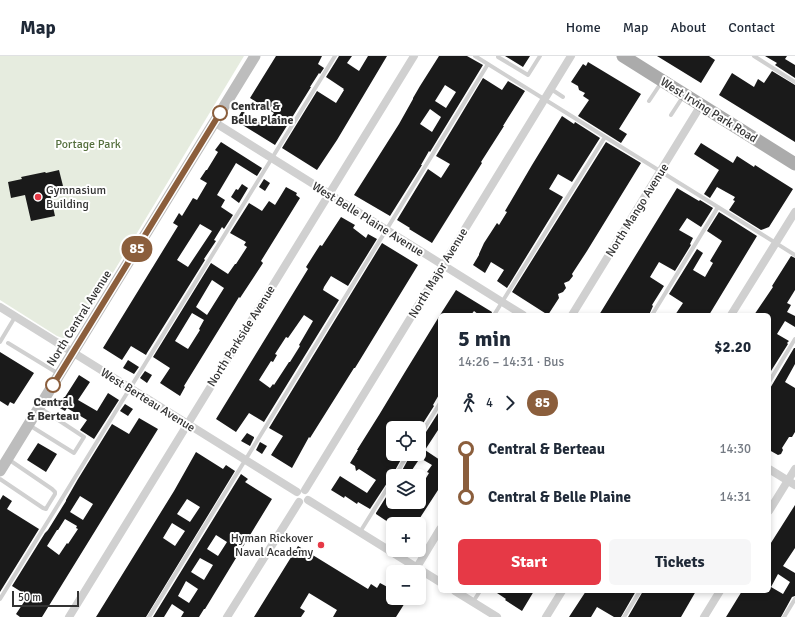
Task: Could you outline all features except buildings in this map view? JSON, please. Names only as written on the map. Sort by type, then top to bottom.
[{"type":"main road","name":"North Central Avenue","points":[[2,466],[255,56]]},
{"type":"main road","name":"West Irving Park Road","points":[[623,56],[795,164]]},
{"type":"street","name":"North Parkside Avenue","points":[[69,617],[414,56]]},
{"type":"street","name":"North Major Avenue","points":[[301,491],[443,265],[571,56]]},
{"type":"street","name":"North Mango Avenue","points":[[573,313],[701,105]]},
{"type":"street","name":"West Belle Plaine Avenue","points":[[214,122],[520,313]]},
{"type":"street","points":[[733,313],[795,212]]},
{"type":"street","name":"West Berteau Avenue","points":[[0,307],[245,460],[301,491]]},
{"type":"street","points":[[771,508],[795,469]]},
{"type":"street","points":[[771,470],[795,485]]},
{"type":"street","points":[[299,502],[296,496],[301,491],[308,493],[308,500]]},
{"type":"street","points":[[308,500],[414,565]]},
{"type":"street","points":[[299,502],[305,502],[308,500]]},
{"type":"street","points":[[227,617],[299,502]]},
{"type":"street","points":[[418,565],[438,532]]},
{"type":"street","points":[[426,573],[438,581]]},
{"type":"street","points":[[458,593],[497,617]]},
{"type":"street","points":[[546,617],[561,593]]},
{"type":"street","points":[[704,617],[719,593]]},
{"type":"lane","points":[[0,599],[335,56]]},
{"type":"lane","points":[[475,56],[795,255]]},
{"type":"lane","points":[[498,56],[528,75],[540,56]]},
{"type":"lane","points":[[754,56],[795,82]]},
{"type":"lane","points":[[149,617],[488,64]]},
{"type":"lane","points":[[649,101],[662,81]]},
{"type":"lane","points":[[551,89],[563,97]]},
{"type":"lane","points":[[671,115],[685,95]]},
{"type":"lane","points":[[495,313],[605,137]]},
{"type":"lane","points":[[653,313],[718,207]]},
{"type":"lane","points":[[0,342],[15,317]]},
{"type":"lane","points":[[771,379],[795,339]]},
{"type":"lane","points":[[8,343],[59,374]]},
{"type":"lane","points":[[426,426],[438,406]]},
{"type":"lane","points":[[28,425],[74,453],[84,437],[39,408]]},
{"type":"lane","points":[[0,479],[46,509],[55,494],[54,490],[2,466]]},
{"type":"lane","points":[[360,532],[386,490]]},
{"type":"lane","points":[[473,602],[479,593]]},
{"type":"lane","points":[[624,617],[639,593]]},
{"type":"lane","points":[[784,617],[795,599]]},
{"type":"green space","name":"Portage Park","points":[[0,56],[244,56],[76,334],[68,340],[57,336],[0,300]]},
{"type":"bus line","name":"85","points":[[53,385],[220,113]]},
{"type":"place","name":"Central & Belle Plaine","points":[[220,113]]},
{"type":"place","name":"Gymnasium Building","points":[[38,197]]},
{"type":"place","name":"Central & Berteau","points":[[53,385]]},
{"type":"place","name":"Hyman Rickover Naval Academy","points":[[321,545]]}]
